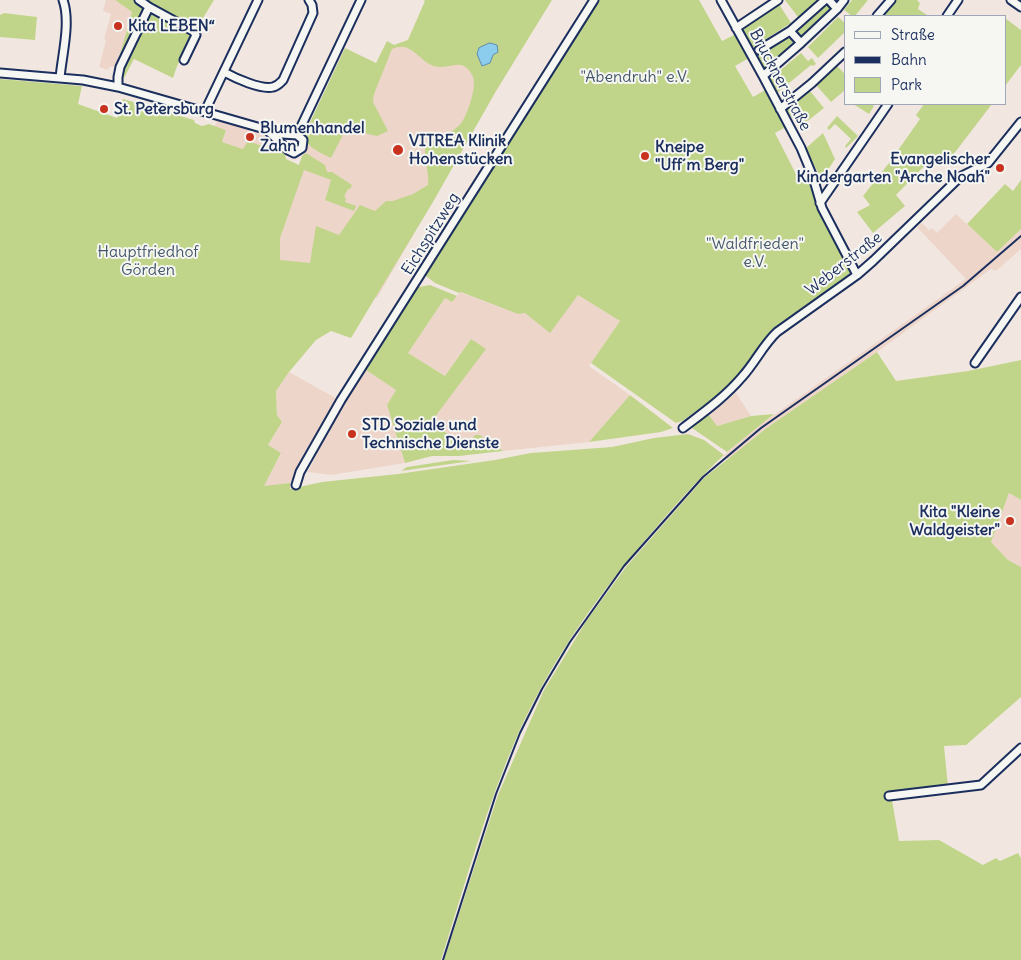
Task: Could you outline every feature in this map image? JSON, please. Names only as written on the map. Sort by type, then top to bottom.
[{"type":"street","points":[[60,78],[67,10],[63,0]]},
{"type":"street","points":[[138,0],[193,31],[196,35],[184,60]]},
{"type":"street","points":[[205,111],[258,0]]},
{"type":"street","points":[[224,72],[238,79],[264,86],[273,88],[278,85],[313,13],[309,0]]},
{"type":"street","points":[[297,135],[361,0]]},
{"type":"street","name":"Eichspitzweg","points":[[296,484],[300,472],[341,400],[594,0]]},
{"type":"street","name":"Brucknerstraße","points":[[721,0],[801,148],[813,177],[820,203],[857,275]]},
{"type":"street","points":[[736,28],[778,0]]},
{"type":"street","points":[[759,50],[790,31],[827,0],[836,9]]},
{"type":"street","points":[[763,76],[801,43],[844,0]]},
{"type":"street","points":[[878,15],[891,0]]},
{"type":"street","points":[[948,15],[958,0]]},
{"type":"street","points":[[1010,0],[1021,7]]},
{"type":"street","points":[[118,87],[120,68],[149,7]]},
{"type":"street","points":[[790,31],[801,43]]},
{"type":"street","points":[[780,109],[812,83],[844,53]]},
{"type":"street","points":[[0,73],[83,80],[118,87],[267,130],[297,135],[302,140],[302,148],[298,152],[288,150],[267,130]]},
{"type":"street","points":[[820,203],[887,105]]},
{"type":"street","name":"Weberstraße","points":[[684,428],[726,394],[743,376],[768,340],[857,275],[916,222],[960,177],[988,162],[1021,122]]},
{"type":"street","points":[[975,363],[1021,297]]},
{"type":"street","points":[[889,796],[981,784],[1021,748]]},
{"type":"shaded area","name":"Kita LEBEN“","points":[[106,0],[115,0],[132,12],[116,67],[110,66],[108,70],[99,67],[111,14],[103,11]]},
{"type":"shaded area","name":"VITREA Klinik Hohenstücken","points":[[425,1],[523,47],[377,298],[256,260],[307,144],[330,157],[388,47],[408,40]]},
{"type":"shaded area","points":[[218,118],[266,133],[262,144],[243,149],[222,142],[226,130],[215,126]]},
{"type":"shaded area","points":[[956,214],[997,252],[1021,229],[1021,249],[996,271],[991,269],[877,352],[768,427],[728,459],[724,455],[760,425],[966,279],[917,227],[922,223],[929,230],[932,228],[937,233]]},
{"type":"shaded area","points":[[460,292],[518,314],[575,298],[578,295],[620,321],[589,366],[630,395],[589,442],[503,451],[480,435],[466,447],[431,422],[471,339],[445,376],[408,353],[445,298],[452,302]]},
{"type":"shaded area","points":[[363,368],[396,390],[387,405],[405,463],[331,475],[308,472],[343,400]]},
{"type":"shaded area","points":[[289,372],[339,400],[290,483],[263,487],[281,454],[268,445],[282,422],[277,415],[276,391]]},
{"type":"shaded area","points":[[736,393],[751,416],[717,426],[709,415]]},
{"type":"shaded area","name":"Kita \"Kleine Waldgeister\"","points":[[1009,493],[1021,500],[1021,567],[1008,560],[991,542]]},
{"type":"green space","points":[[115,0],[214,0],[186,47],[173,78],[134,59],[124,78],[116,74],[132,12]]},
{"type":"green space","name":"Hauptfriedhof Görden","points":[[423,0],[552,0],[496,91],[433,202],[351,338],[331,331],[316,340],[276,391],[277,415],[282,422],[268,445],[281,453],[264,486],[290,483],[290,489],[322,482],[398,474],[531,453],[612,447],[654,438],[688,434],[704,440],[724,455],[682,497],[618,573],[563,650],[547,677],[506,762],[441,960],[0,960],[0,79],[82,86],[78,104],[117,118],[123,99],[194,120],[195,123],[202,126],[209,124],[226,130],[222,142],[243,149],[248,141],[259,145],[266,144],[285,154],[286,159],[299,165],[302,156],[306,153],[325,165],[327,172],[332,172],[352,185],[344,197],[346,198],[345,202],[356,206],[354,211],[325,200],[331,180],[304,170],[280,238],[280,260],[310,263],[316,226],[339,235],[360,205],[375,211],[386,201],[393,201],[413,194],[428,185],[426,144],[456,129],[466,113],[472,97],[474,82],[473,77],[465,66],[439,67],[432,65],[411,50],[399,47],[392,49],[374,94],[373,102],[388,131],[377,136],[346,129],[331,158],[308,144],[304,136],[304,130],[306,131],[345,48],[376,63],[387,41],[394,45],[408,40],[425,1]]},
{"type":"green space","points":[[597,0],[699,0],[722,41],[736,34],[749,58],[735,66],[753,97],[767,89],[796,148],[784,128],[775,133],[800,182],[810,177],[850,272],[848,277],[777,328],[745,370],[724,392],[682,421],[676,423],[591,363],[620,321],[578,295],[550,333],[525,313],[518,314],[435,283],[426,276],[425,271]]},
{"type":"green space","points":[[785,0],[818,0],[798,17]]},
{"type":"green space","points":[[852,0],[868,0],[856,15],[851,15],[844,10]]},
{"type":"green space","points":[[896,0],[917,0],[920,3],[918,9],[927,15],[885,15]]},
{"type":"green space","points":[[779,4],[791,23],[752,48],[741,28]]},
{"type":"green space","points":[[825,6],[829,6],[830,12],[804,38],[797,35],[797,29]]},
{"type":"green space","points":[[4,13],[37,17],[35,40],[0,37],[0,15]]},
{"type":"green space","points":[[838,17],[844,22],[844,33],[818,58],[808,47]]},
{"type":"green space","points":[[1006,19],[1021,30],[1021,65],[1006,85]]},
{"type":"green space","points":[[785,37],[788,37],[795,44],[794,46],[765,71],[757,56]]},
{"type":"green space","points":[[801,53],[808,61],[812,58],[816,64],[811,65],[777,93],[770,79]]},
{"type":"green space","points":[[837,66],[844,73],[844,91],[831,102],[816,85]]},
{"type":"green space","points":[[810,91],[824,108],[800,127],[786,110]]},
{"type":"green space","points":[[855,105],[872,105],[874,106],[869,114]]},
{"type":"green space","points":[[923,105],[991,105],[943,165],[933,157],[896,195],[905,206],[873,233],[857,212],[870,205],[863,196],[920,119],[916,115]]},
{"type":"green space","points":[[837,116],[858,136],[846,148],[845,146],[851,139],[835,124],[829,130],[827,128]]},
{"type":"green space","points":[[823,133],[835,159],[826,173],[820,176],[805,149]]},
{"type":"green space","points":[[1021,180],[1021,229],[997,252],[967,224],[1005,184],[1013,191]]},
{"type":"green space","points":[[430,285],[457,296],[452,302],[445,298],[408,353],[445,376],[471,339],[486,349],[431,422],[466,447],[475,435],[480,435],[503,451],[459,456],[432,456],[405,463],[387,405],[396,390],[363,368],[414,288]]},
{"type":"green space","points":[[877,352],[896,381],[968,371],[1021,360],[1021,500],[1009,493],[991,542],[1008,560],[1021,567],[1021,697],[966,745],[944,746],[948,787],[891,794],[899,841],[939,840],[983,865],[996,858],[1000,861],[1018,853],[1021,858],[1021,960],[444,960],[498,795],[544,690],[587,620],[626,567],[704,478],[768,427]]},
{"type":"green space","points":[[630,395],[673,428],[661,432],[589,442]]},
{"type":"green space","points":[[774,414],[727,452],[692,428],[702,417],[709,415],[717,426],[751,416]]},
{"type":"green space","points":[[453,460],[471,461],[401,471],[407,467]]},
{"type":"water","points":[[490,43],[497,45],[498,52],[493,55],[490,63],[482,66],[477,54],[479,48]]},
{"type":"railway","points":[[443,960],[496,794],[520,733],[542,689],[570,642],[624,566],[703,477],[761,428],[963,286],[1021,236]]},
{"type":"place","name":"Kita LEBEN“","points":[[118,26]]},
{"type":"place","name":"St. Petersburg","points":[[104,109]]},
{"type":"place","name":"Blumenhandel Zahn","points":[[250,137]]},
{"type":"place","name":"VITREA Klinik Hohenstücken","points":[[398,150]]},
{"type":"place","name":"Kneipe \"Uff´m Berg\"","points":[[645,156]]},
{"type":"place","name":"Evangelischer Kindergarten \"Arche Noah\"","points":[[1000,168]]},
{"type":"place","name":"STD Soziale und Technische Dienste","points":[[352,434]]},
{"type":"place","name":"Kita \"Kleine Waldgeister\"","points":[[1010,521]]},
{"type":"park label","name":"\"Abendruh\" e.V.","points":[[635,77]]},
{"type":"park label","name":"\"Waldfrieden\" e.V.","points":[[755,253]]}]
